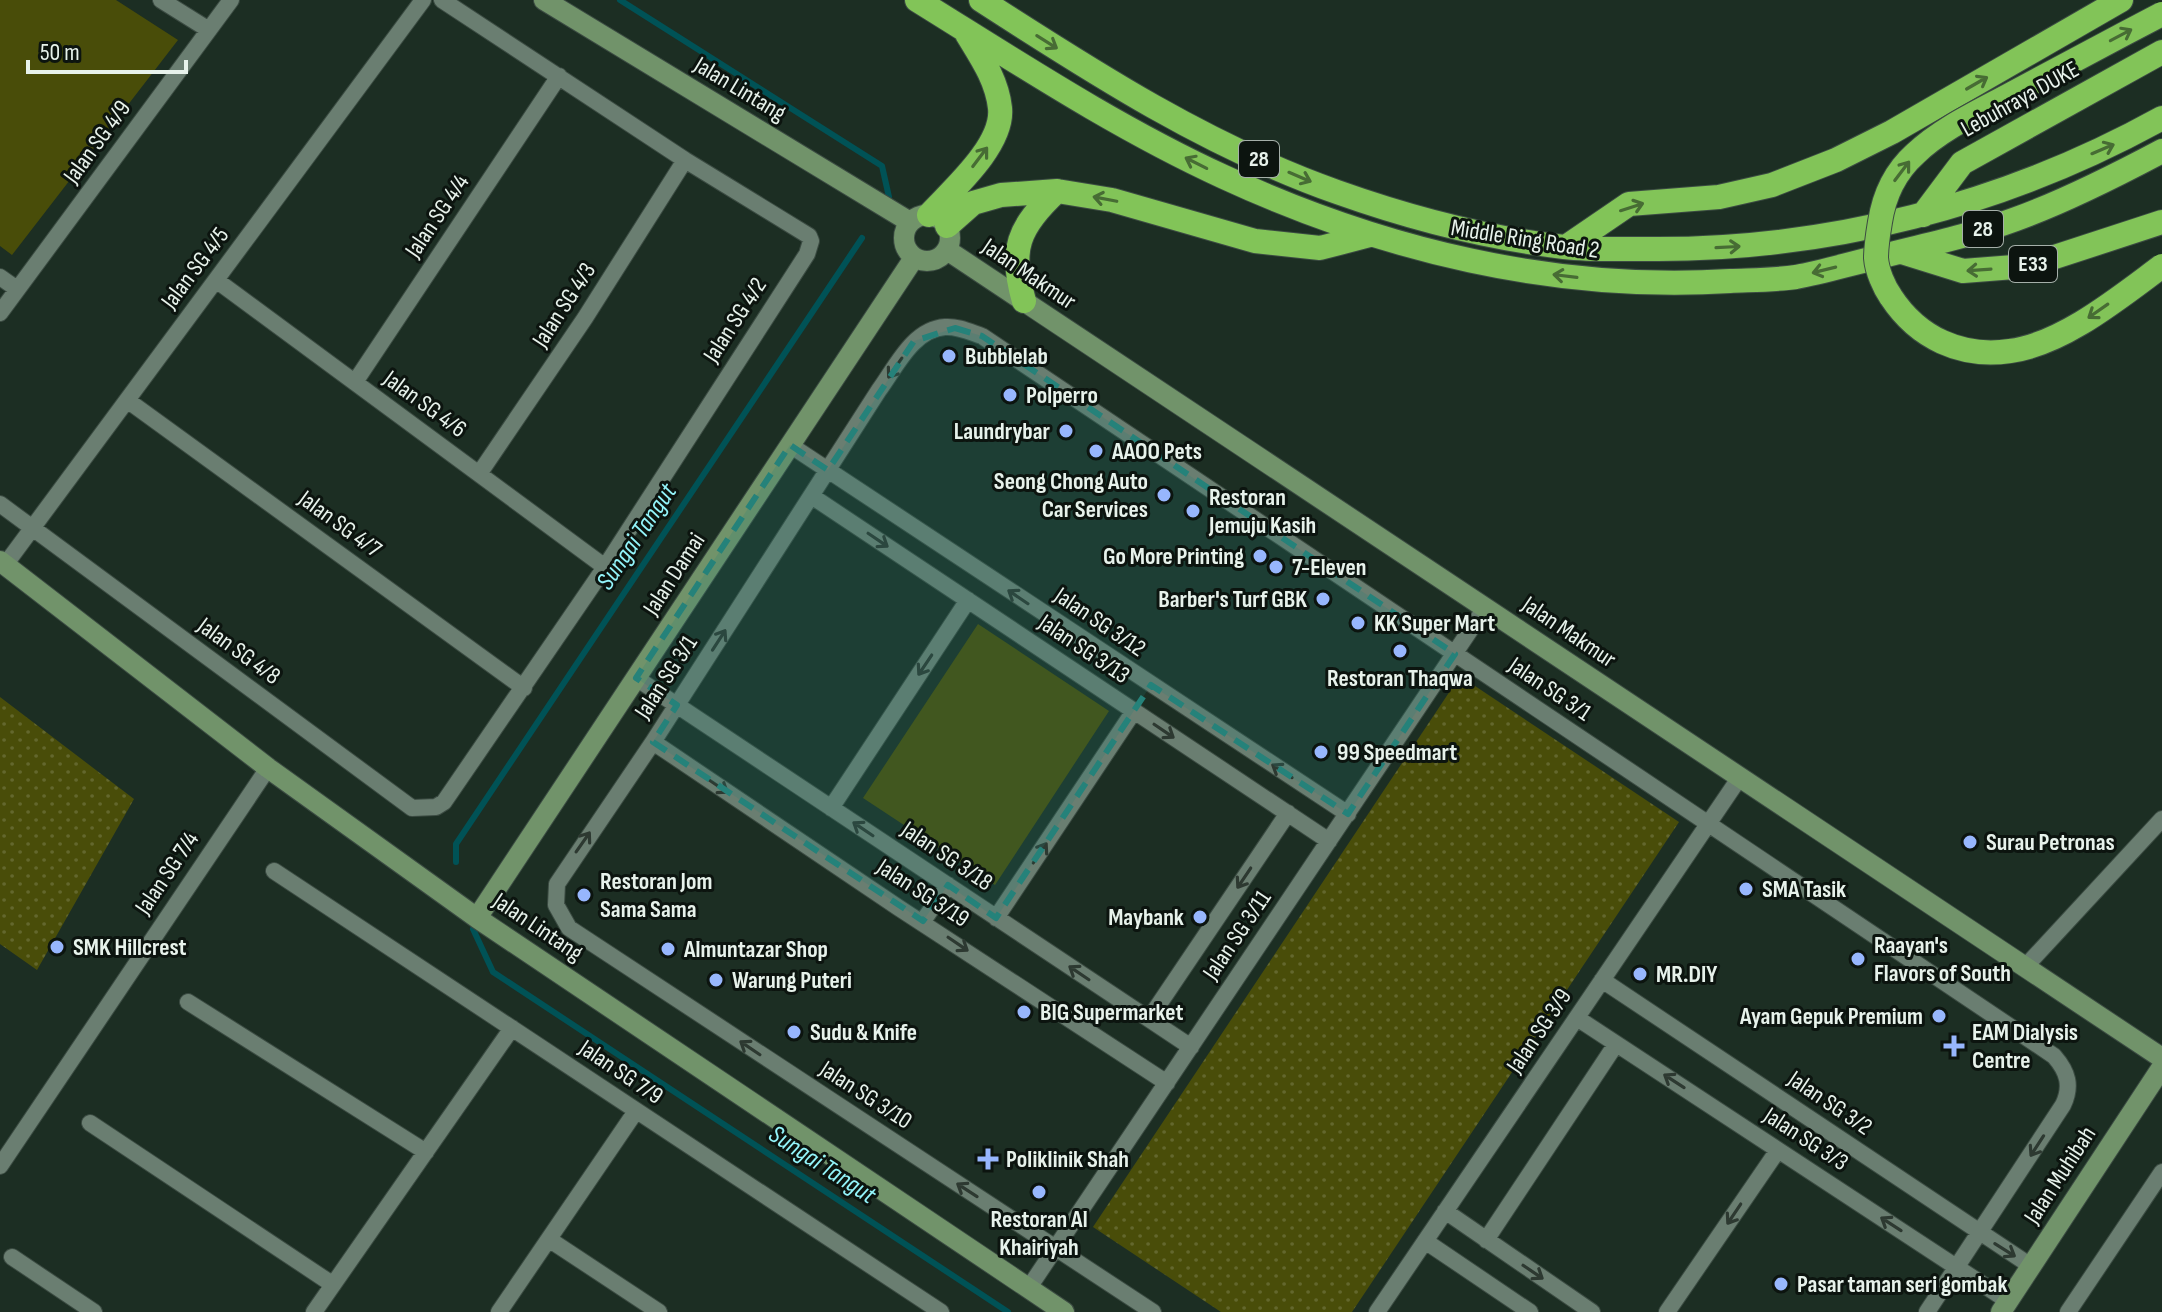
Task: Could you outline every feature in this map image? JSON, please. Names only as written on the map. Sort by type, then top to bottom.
[{"type":"highway","name":"Middle Ring Road 2","points":[[917,0],[1102,112],[1187,159],[1276,200],[1372,235],[1480,264],[1623,283],[1796,277],[1900,252],[2017,219],[2162,151]]},
{"type":"highway","name":"Middle Ring Road 2","points":[[981,0],[1179,121],[1321,186],[1445,225],[1566,247],[1686,249],[1752,246],[1923,215],[2011,189],[2115,144],[2162,118]]},
{"type":"highway","points":[[1566,247],[1629,204],[1719,197],[1772,185],[1836,160],[1892,132],[2121,0]]},
{"type":"highway","points":[[2162,14],[1963,120],[1915,153],[1896,176],[1883,202],[1876,261],[1885,289],[1901,313],[1925,335],[1952,347],[1981,351],[2011,351],[2041,343],[2088,318],[2162,266]]},
{"type":"highway","points":[[933,228],[987,148],[998,124],[1000,109],[991,75],[965,30]]},
{"type":"highway","name":"Lebuhraya DUKE","points":[[1923,215],[1962,163],[2162,52]]},
{"type":"highway","points":[[933,228],[973,203],[1001,195],[1057,191],[1112,200],[1255,241],[1320,248],[1372,235]]},
{"type":"highway","points":[[1024,301],[1017,277],[1016,251],[1026,224],[1057,191]]},
{"type":"highway","name":"E33","points":[[1900,252],[1963,271],[2027,266],[2162,222]]},
{"type":"street","points":[[161,0],[209,30]]},
{"type":"street","name":"Jalan SG 4/9","points":[[0,313],[231,0]]},
{"type":"street","name":"Jalan SG 4/5","points":[[2,563],[32,528],[423,0]]},
{"type":"street","name":"Jalan SG 4/2","points":[[442,0],[685,160],[809,236],[811,245],[605,567],[451,793]]},
{"type":"street","name":"Jalan Lintang","points":[[544,0],[933,228]]},
{"type":"street","name":"Jalan SG 4/4","points":[[355,382],[559,76]]},
{"type":"street","name":"Jalan SG 4/3","points":[[479,474],[585,318],[685,160]]},
{"type":"street","points":[[906,228],[933,228],[936,260],[929,262],[914,258],[905,248],[906,228]]},
{"type":"street","name":"Jalan Makmur","points":[[933,228],[1024,301],[2162,1058]]},
{"type":"street","name":"Jalan Damai","points":[[477,918],[914,258]]},
{"type":"street","points":[[0,277],[17,289]]},
{"type":"street","name":"Jalan SG 4/6","points":[[216,280],[605,567]]},
{"type":"street","name":"Jalan SG 3/1","points":[[559,912],[555,897],[557,884],[914,341],[943,327],[955,328],[982,336],[2054,1056],[2068,1077],[2069,1092],[1979,1233]]},
{"type":"street","name":"Jalan SG 4/7","points":[[127,400],[524,688]]},
{"type":"street","name":"Jalan SG 3/12","points":[[790,445],[1348,814]]},
{"type":"street","name":"Jalan SG 3/13","points":[[813,497],[1329,841]]},
{"type":"street","name":"Jalan SG 4/8","points":[[0,504],[412,808],[436,807],[451,793]]},
{"type":"street","name":"Jalan Lintang","points":[[2,563],[268,768],[477,918],[1064,1312]]},
{"type":"street","points":[[831,808],[968,600]]},
{"type":"street","name":"Jalan SG 3/11","points":[[1028,1289],[1485,608]]},
{"type":"street","points":[[1083,676],[1100,651]]},
{"type":"street","name":"Jalan SG 3/18","points":[[636,678],[1191,1047]]},
{"type":"street","points":[[996,918],[1134,711]]},
{"type":"street","name":"Jalan SG 3/19","points":[[653,742],[1167,1083]]},
{"type":"street","name":"Jalan SG 7/4","points":[[0,1166],[268,768]]},
{"type":"street","name":"Jalan SG 3/9","points":[[1377,1312],[1740,777]]},
{"type":"street","points":[[1149,1019],[1288,813]]},
{"type":"street","points":[[2025,967],[2162,819]]},
{"type":"street","name":"Jalan SG 7/9","points":[[274,871],[941,1312]]},
{"type":"street","points":[[923,921],[948,885]]},
{"type":"street","name":"Jalan SG 3/10","points":[[559,912],[569,928],[1153,1312]]},
{"type":"street","name":"Jalan SG 3/2","points":[[1602,980],[2031,1266]]},
{"type":"street","points":[[188,1002],[426,1152]]},
{"type":"street","name":"Jalan SG 3/3","points":[[1577,1018],[1957,1266],[2004,1306]]},
{"type":"street","points":[[314,1312],[512,1028]]},
{"type":"street","points":[[1486,1240],[1616,1044]]},
{"type":"street","name":"Jalan Muhibah","points":[[2004,1306],[2162,1067]]},
{"type":"street","points":[[499,1312],[636,1111]]},
{"type":"street","points":[[90,1123],[332,1284]]},
{"type":"street","points":[[1667,1312],[1778,1150]]},
{"type":"street","points":[[2068,1312],[2162,1172]]},
{"type":"street","points":[[1445,1211],[1592,1312]]},
{"type":"street","points":[[1927,1312],[1979,1233]]},
{"type":"street","points":[[550,1240],[659,1312]]},
{"type":"street","points":[[1425,1241],[1530,1312]]},
{"type":"street","points":[[12,1257],[94,1312]]},
{"type":"highlighted area","points":[[955,328],[982,336],[1455,654],[1348,814],[1151,685],[996,918],[948,885],[923,921],[653,742],[677,705],[636,678],[790,445],[828,470],[914,341]]},
{"type":"shaded area","points":[[0,0],[116,0],[178,40],[12,255],[0,246]]},
{"type":"shaded area","points":[[978,624],[1109,711],[995,885],[863,798]]},
{"type":"shaded area","points":[[1460,676],[1679,822],[1352,1312],[1221,1312],[1093,1227]]},
{"type":"shaded area","points":[[0,697],[134,799],[37,970],[0,944]]},
{"type":"waterway","name":"Sungai Tangut","points":[[620,0],[882,166],[889,197]]},
{"type":"waterway","name":"Sungai Tangut","points":[[456,862],[456,844],[862,238]]},
{"type":"waterway","name":"Sungai Tangut","points":[[473,929],[493,972],[1008,1312]]},
{"type":"place","name":"Bubblelab","points":[[949,356]]},
{"type":"place","name":"Polperro","points":[[1010,395]]},
{"type":"place","name":"Laundrybar","points":[[1066,431]]},
{"type":"place","name":"AAOO Pets","points":[[1096,451]]},
{"type":"place","name":"Seong Chong Auto Car Services","points":[[1164,495]]},
{"type":"place","name":"Restoran Jemuju Kasih","points":[[1193,511]]},
{"type":"place","name":"Go More Printing","points":[[1260,556]]},
{"type":"place","name":"7-Eleven","points":[[1276,567]]},
{"type":"place","name":"Barber's Turf GBK","points":[[1323,599]]},
{"type":"place","name":"KK Super Mart","points":[[1358,623]]},
{"type":"place","name":"Restoran Thaqwa","points":[[1400,651]]},
{"type":"place","name":"99 Speedmart","points":[[1321,752]]},
{"type":"place","name":"Surau Petronas","points":[[1970,842]]},
{"type":"place","name":"SMA Tasik","points":[[1746,889]]},
{"type":"place","name":"Restoran Jom Sama Sama","points":[[584,895]]},
{"type":"place","name":"Maybank","points":[[1200,917]]},
{"type":"place","name":"SMK Hillcrest","points":[[57,947]]},
{"type":"place","name":"Almuntazar Shop","points":[[668,949]]},
{"type":"place","name":"Raayan's Flavors of South","points":[[1858,959]]},
{"type":"place","name":"MR.DIY","points":[[1640,974]]},
{"type":"place","name":"Warung Puteri","points":[[716,980]]},
{"type":"place","name":"BIG Supermarket","points":[[1024,1012]]},
{"type":"place","name":"Ayam Gepuk Premium","points":[[1939,1016]]},
{"type":"place","name":"Sudu & Knife","points":[[794,1032]]},
{"type":"place","name":"EAM Dialysis Centre","points":[[1954,1046]]},
{"type":"place","name":"Poliklinik Shah","points":[[988,1159]]},
{"type":"place","name":"Restoran Al Khairiyah","points":[[1039,1192]]},
{"type":"place","name":"Pasar taman seri gombak","points":[[1781,1284]]}]
